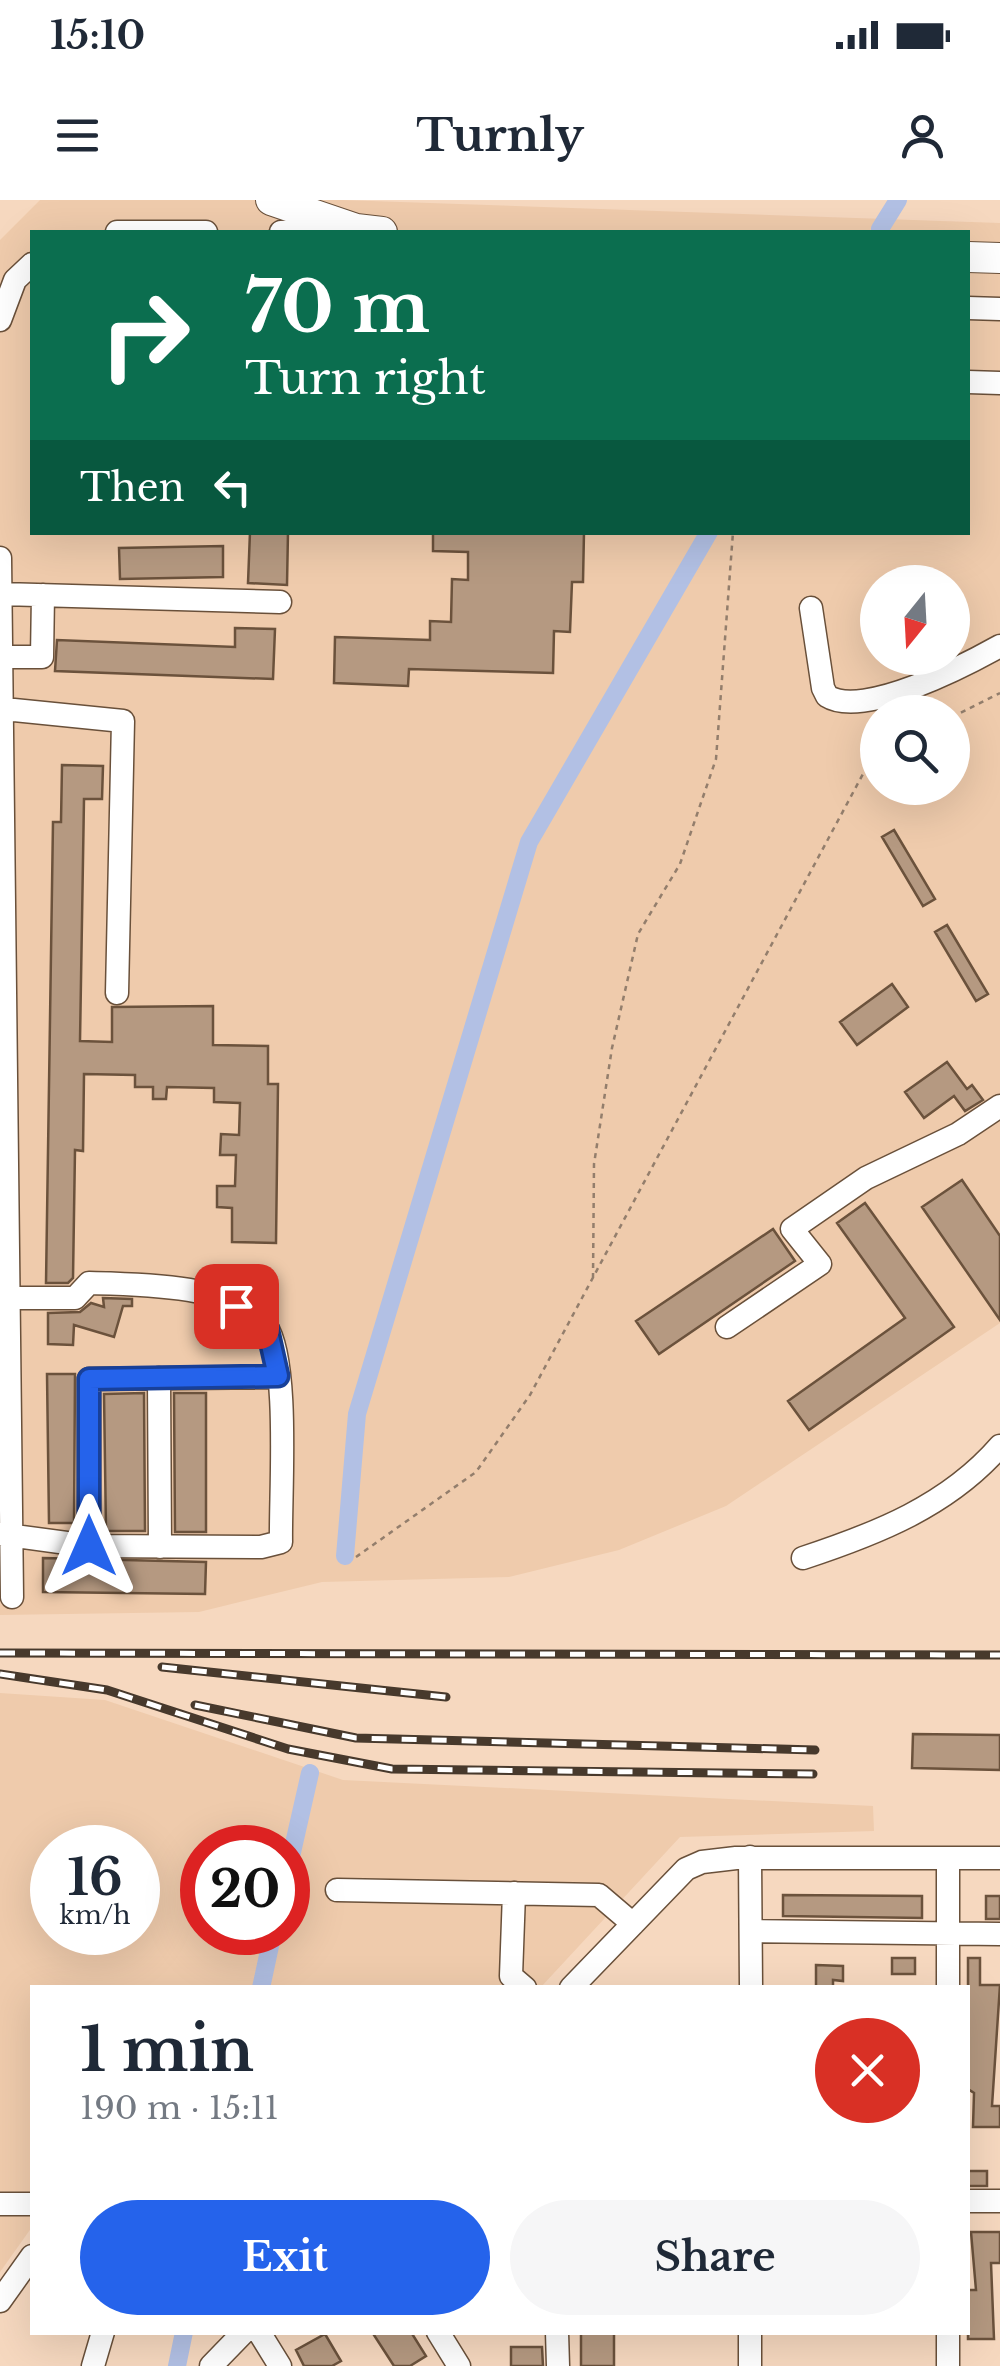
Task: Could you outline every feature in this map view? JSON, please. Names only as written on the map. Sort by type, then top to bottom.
[{"type":"main road","points":[[272,200],[369,230]]},
{"type":"main road","points":[[970,257],[1000,258]]},
{"type":"street","points":[[0,320],[15,280],[30,266]]},
{"type":"street","points":[[970,308],[1000,309]]},
{"type":"street","points":[[970,382],[1000,383]]},
{"type":"street","points":[[0,558],[4,657],[5,1535],[12,1597]]},
{"type":"street","points":[[2,594],[280,602]]},
{"type":"street","points":[[4,657],[42,658],[43,596]]},
{"type":"street","points":[[811,608],[823,688],[826,696],[840,703],[904,690],[966,665],[1000,646]]},
{"type":"street","points":[[4,709],[123,721],[118,993]]},
{"type":"street","points":[[728,1327],[820,1264],[792,1229],[866,1178],[958,1134],[1000,1106]]},
{"type":"street","points":[[5,1535],[89,1546],[261,1547],[281,1542],[278,1376],[267,1327],[255,1314],[176,1285],[89,1283],[76,1298],[7,1298]]},
{"type":"street","points":[[89,1546],[89,1379],[278,1376]]},
{"type":"street","points":[[159,1378],[160,1547]]},
{"type":"street","points":[[803,1558],[917,1513],[960,1484],[1000,1446]]},
{"type":"street","points":[[750,1857],[751,1985]]},
{"type":"street","points":[[574,1985],[686,1869],[718,1858],[1000,1858]]},
{"type":"street","points":[[948,1858],[948,1985]]},
{"type":"street","points":[[337,1890],[599,1894],[633,1924]]},
{"type":"street","points":[[514,1893],[511,1976],[522,1985]]},
{"type":"street","points":[[751,1932],[1000,1934]]},
{"type":"street","points":[[970,2201],[1000,2201]]},
{"type":"street","points":[[0,2204],[30,2204]]},
{"type":"street","points":[[0,2301],[30,2259]]},
{"type":"street","points":[[94,2366],[103,2335]]},
{"type":"street","points":[[211,2366],[241,2335]]},
{"type":"street","points":[[262,2335],[280,2366]]},
{"type":"street","points":[[440,2335],[459,2366]]},
{"type":"street","points":[[557,2335],[558,2366]]},
{"type":"street","points":[[750,2335],[750,2366]]},
{"type":"street","points":[[948,2335],[948,2366]]},
{"type":"path","points":[[594,1282],[594,1164],[612,1048],[638,934],[680,864],[716,759],[732,535]]},
{"type":"path","points":[[970,708],[1000,693]]},
{"type":"path","points":[[356,1557],[476,1472],[530,1396],[860,780]]},
{"type":"shaded area","points":[[40,200],[342,200],[1000,223],[1000,1323],[726,1506],[619,1550],[509,1577],[322,1582],[199,1612],[0,1615],[0,240]]},
{"type":"shaded area","points":[[0,1693],[105,1700],[343,1780],[873,1806],[874,1831],[680,1837],[543,1985],[30,1985],[30,2230],[0,2272]]},
{"type":"building","points":[[250,535],[288,535],[287,585],[248,583]]},
{"type":"building","points":[[433,535],[584,535],[583,582],[572,582],[570,632],[554,631],[553,673],[409,669],[408,686],[334,683],[335,637],[430,640],[430,621],[451,622],[452,579],[468,580],[468,552],[433,551]]},
{"type":"building","points":[[223,546],[223,577],[120,579],[119,548]]},
{"type":"building","points":[[235,628],[275,629],[273,679],[55,671],[57,640],[235,647]]},
{"type":"building","points":[[62,765],[103,766],[102,799],[84,799],[80,1041],[112,1042],[112,1007],[213,1006],[213,1045],[268,1046],[268,1084],[278,1084],[276,1243],[232,1242],[232,1208],[217,1207],[217,1186],[235,1186],[236,1155],[220,1155],[221,1134],[239,1135],[240,1103],[214,1102],[214,1088],[167,1087],[166,1099],[153,1099],[153,1087],[135,1087],[135,1075],[84,1074],[83,1151],[75,1150],[73,1278],[68,1283],[46,1283],[53,822],[61,822]]},
{"type":"building","points":[[894,830],[935,899],[923,906],[882,837]]},
{"type":"building","points":[[947,925],[988,994],[976,1001],[935,932]]},
{"type":"building","points":[[892,984],[908,1007],[857,1045],[840,1022]]},
{"type":"building","points":[[947,1062],[967,1089],[972,1085],[983,1100],[965,1111],[954,1096],[924,1118],[905,1092]]},
{"type":"building","points":[[962,1180],[1000,1236],[1000,1320],[922,1207]]},
{"type":"building","points":[[865,1203],[954,1327],[809,1430],[788,1401],[905,1318],[837,1223]]},
{"type":"building","points":[[773,1229],[795,1261],[659,1354],[636,1321]]},
{"type":"building","points":[[103,1298],[132,1299],[132,1306],[123,1306],[114,1337],[74,1325],[73,1345],[48,1344],[48,1313],[80,1312],[91,1303],[104,1307]]},
{"type":"building","points":[[47,1374],[75,1374],[74,1523],[49,1523]]},
{"type":"building","points":[[144,1393],[145,1531],[106,1531],[104,1394]]},
{"type":"building","points":[[174,1393],[206,1393],[206,1532],[175,1532]]},
{"type":"building","points":[[43,1558],[206,1562],[205,1594],[43,1592]]},
{"type":"building","points":[[913,1734],[1000,1735],[1000,1770],[912,1768]]},
{"type":"building","points":[[783,1895],[922,1896],[922,1918],[783,1916]]},
{"type":"building","points":[[986,1896],[1000,1896],[1000,1919],[986,1919]]},
{"type":"building","points":[[892,1958],[915,1958],[915,1974],[892,1974]]},
{"type":"building","points":[[968,1958],[980,1958],[980,1985],[1000,1985],[992,2106],[1000,2106],[1000,2127],[973,2127]]},
{"type":"building","points":[[816,1965],[843,1966],[843,1981],[816,1985]]},
{"type":"building","points":[[970,2171],[987,2171],[987,2186],[970,2186]]},
{"type":"building","points":[[971,2232],[1000,2232],[1000,2263],[991,2263],[994,2339],[968,2339],[970,2290],[976,2290]]},
{"type":"building","points":[[326,2335],[341,2361],[332,2366],[304,2366],[296,2350]]},
{"type":"building","points":[[374,2335],[413,2335],[426,2356],[410,2366],[394,2366]]},
{"type":"building","points":[[581,2335],[614,2335],[614,2366],[581,2366]]},
{"type":"building","points":[[511,2347],[542,2347],[543,2366],[511,2366]]},
{"type":"waterway","points":[[880,229],[898,200]]},
{"type":"waterway","points":[[345,1556],[357,1414],[529,842],[707,535]]},
{"type":"waterway","points":[[298,1825],[310,1773]]},
{"type":"waterway","points":[[262,1985],[268,1955]]},
{"type":"waterway","points":[[177,2366],[183,2335]]},
{"type":"railway","points":[[0,1653],[1000,1655]]},
{"type":"railway","points":[[162,1667],[446,1697]]},
{"type":"railway","points":[[0,1674],[107,1690],[288,1749],[392,1769],[813,1774]]},
{"type":"railway","points":[[195,1705],[356,1738],[815,1750]]},
{"type":"route","points":[[89,1546],[89,1379],[278,1376],[267,1327],[255,1314],[236,1306]]}]
